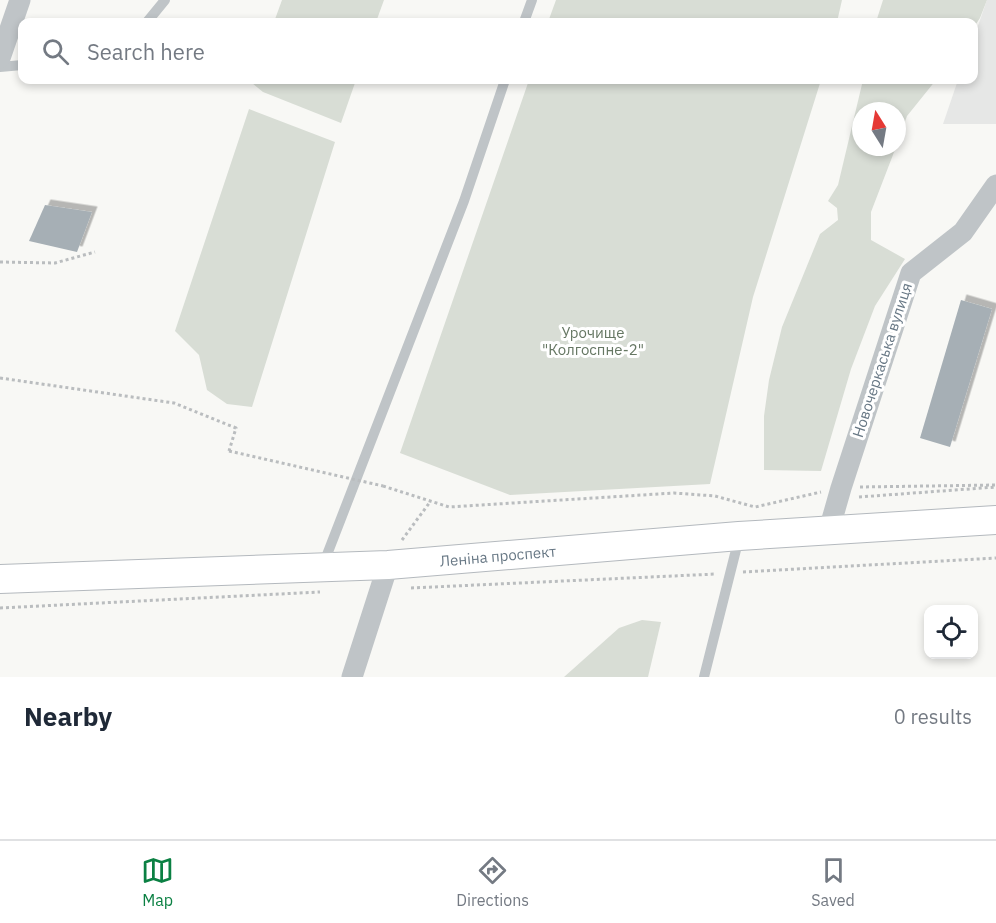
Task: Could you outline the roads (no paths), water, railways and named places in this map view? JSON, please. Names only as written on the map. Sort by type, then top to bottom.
[{"type":"main road","name":"Леніна проспект","points":[[0,579],[388,565],[739,536],[996,520]]},
{"type":"street","points":[[0,58],[20,0]]},
{"type":"street","name":"Новочеркаська вулиця","points":[[829,530],[911,273],[963,232],[996,185]]},
{"type":"street","points":[[352,677],[388,565]]},
{"type":"lane","points":[[150,18],[165,0]]},
{"type":"lane","points":[[525,18],[532,0]]},
{"type":"lane","points":[[0,67],[18,65]]},
{"type":"lane","points":[[322,568],[464,201],[504,84]]},
{"type":"lane","points":[[704,677],[739,536]]},
{"type":"park label","name":"Урочище \"Колгоспне-2\"","points":[[593,340]]}]
